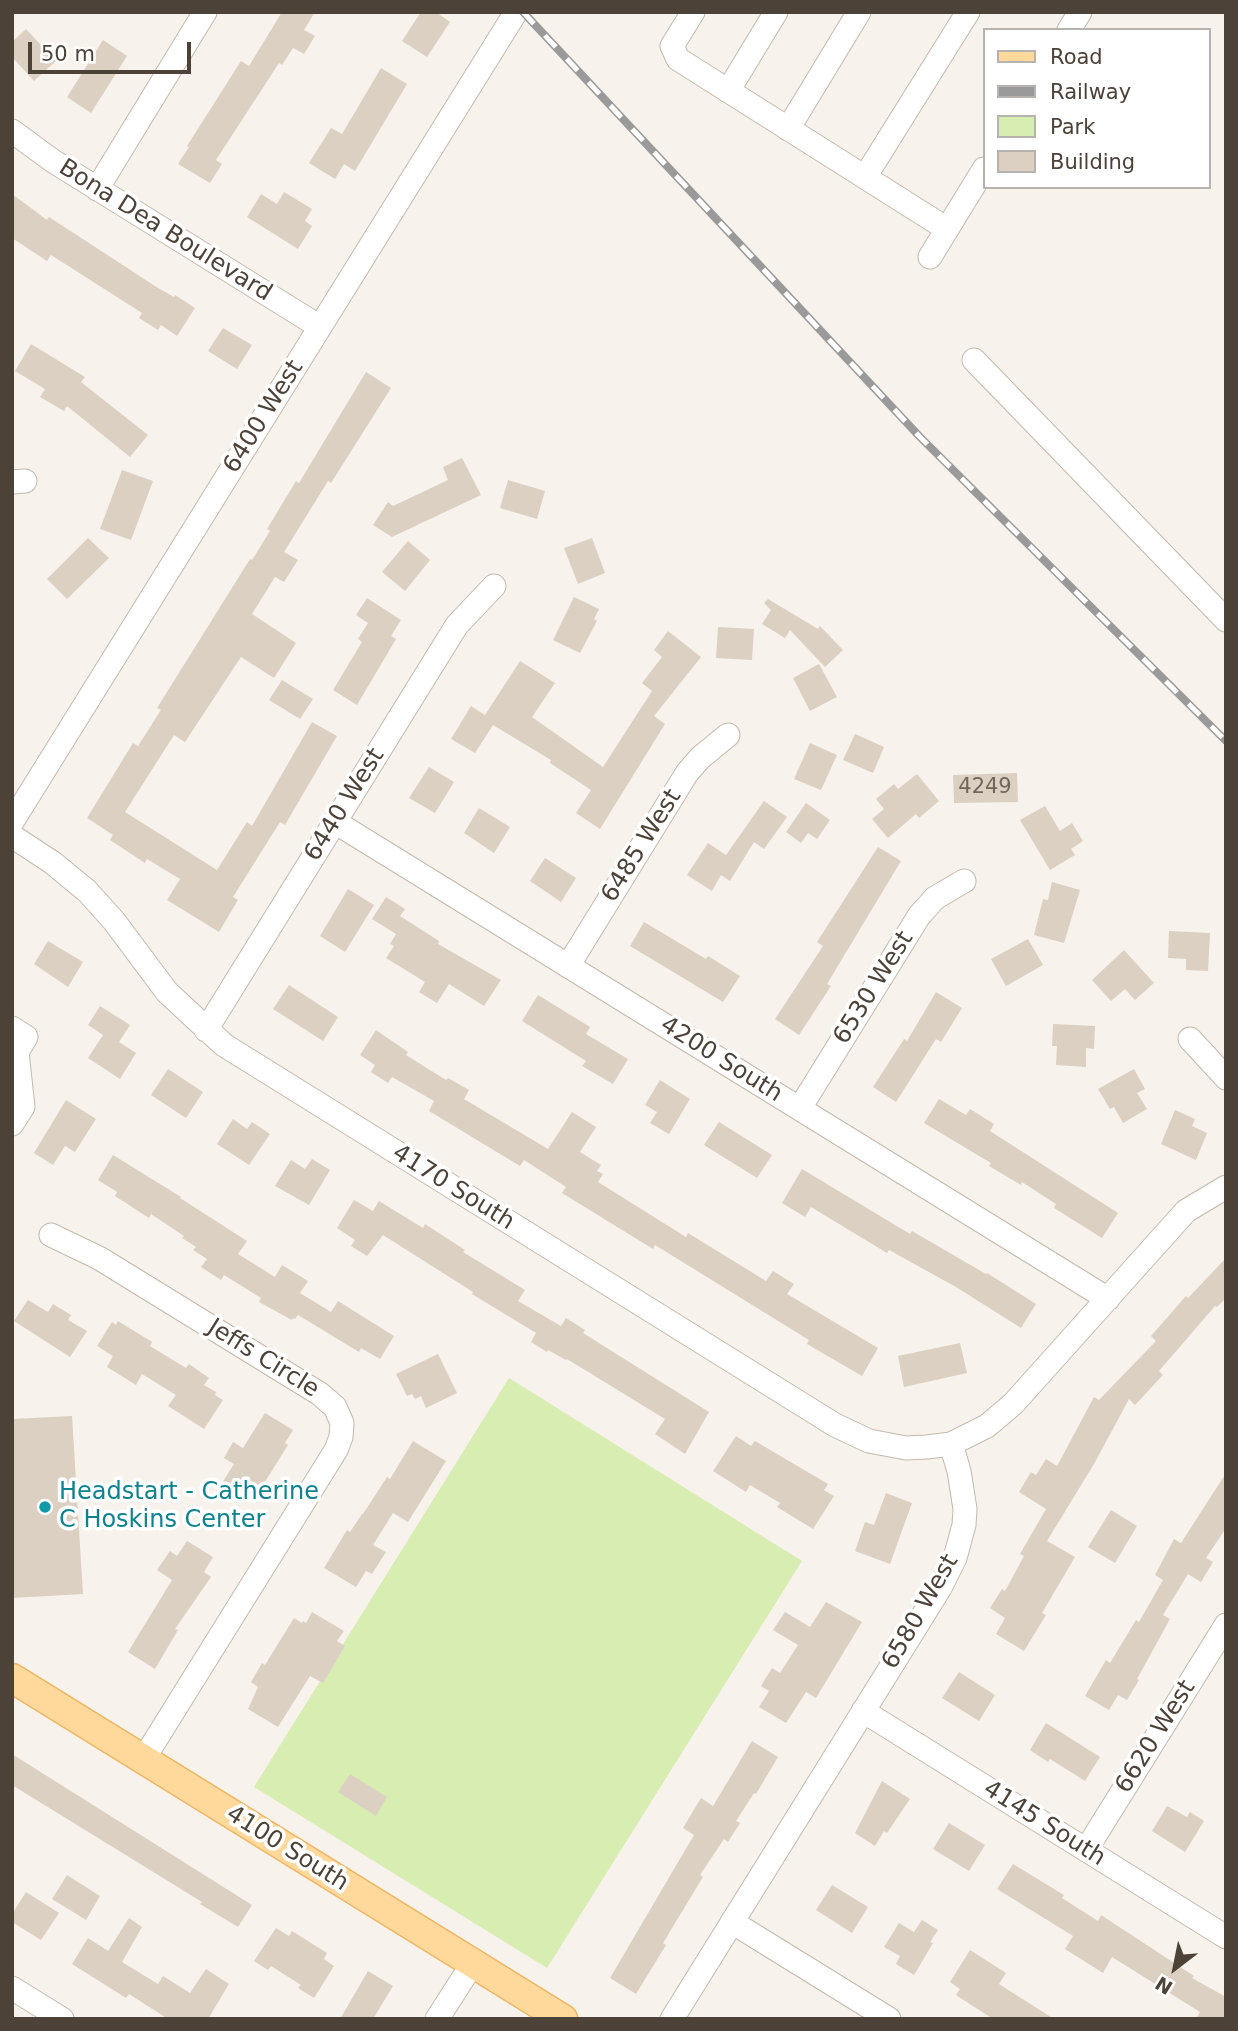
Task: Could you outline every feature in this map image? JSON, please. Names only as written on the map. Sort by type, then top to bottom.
[{"type":"main road","name":"4100 South","points":[[12,1678],[563,2019]]},
{"type":"street","points":[[97,189],[205,12]]},
{"type":"street","name":"6400 West","points":[[12,822],[516,12]]},
{"type":"street","points":[[693,12],[672,46],[678,59],[947,229]]},
{"type":"street","points":[[728,91],[776,12]]},
{"type":"street","points":[[788,129],[859,12]]},
{"type":"street","points":[[864,177],[968,12]]},
{"type":"street","points":[[1070,28],[1080,12]]},
{"type":"street","name":"Bona Dea Boulevard","points":[[12,131],[53,161],[320,327]]},
{"type":"street","points":[[930,257],[982,172]]},
{"type":"street","points":[[974,360],[1226,620]]},
{"type":"street","name":"6440 West","points":[[206,1030],[457,625],[494,586]]},
{"type":"street","name":"6485 West","points":[[568,965],[687,773],[700,758],[728,735]]},
{"type":"street","name":"4200 South","points":[[335,821],[1108,1299]]},
{"type":"street","name":"4170 South","points":[[12,836],[53,863],[87,891],[114,921],[167,992],[206,1030],[243,1058],[835,1425],[869,1441],[887,1446],[927,1447],[951,1444]]},
{"type":"street","name":"6530 West","points":[[800,1108],[919,916],[935,898],[964,881]]},
{"type":"street","points":[[12,1028],[26,1037],[17,1052],[23,1107],[12,1124]]},
{"type":"street","points":[[1190,1039],[1226,1078]]},
{"type":"street","points":[[951,1444],[987,1426],[1007,1410],[1186,1211],[1226,1187]]},
{"type":"street","name":"Jeffs Circle","points":[[51,1235],[99,1258],[320,1394],[335,1407],[342,1423],[336,1450],[143,1760]]},
{"type":"street","name":"6580 West","points":[[672,2019],[940,1588],[960,1543],[964,1525],[963,1492],[951,1444]]},
{"type":"street","name":"6620 West","points":[[1086,1850],[1226,1625]]},
{"type":"street","name":"4145 South","points":[[863,1711],[1226,1937]]},
{"type":"street","points":[[732,1922],[888,2019]]},
{"type":"street","points":[[438,2019],[472,1962]]},
{"type":"street","points":[[12,1988],[62,2019]]},
{"type":"green space","points":[[509,1378],[802,1561],[547,1968],[254,1787]]},
{"type":"building","points":[[282,12],[315,12],[304,30],[315,36],[304,54],[293,48],[282,65],[279,63],[216,160],[222,164],[210,183],[178,164],[241,61],[249,66]]},
{"type":"building","points":[[421,12],[436,12],[450,22],[427,57],[402,41]]},
{"type":"building","points":[[26,29],[56,61],[34,81],[12,57],[12,42]]},
{"type":"building","points":[[103,40],[127,56],[91,113],[67,97]]},
{"type":"building","points":[[381,68],[407,84],[355,171],[344,164],[335,179],[309,163],[331,128],[342,134]]},
{"type":"building","points":[[284,192],[312,209],[305,221],[312,226],[298,249],[247,217],[261,194],[277,204]]},
{"type":"building","points":[[12,194],[47,220],[49,217],[158,288],[195,308],[177,336],[161,325],[158,330],[139,318],[142,313],[51,255],[47,261],[12,238]]},
{"type":"building","points":[[223,328],[252,345],[237,369],[208,351]]},
{"type":"building","points":[[31,344],[85,377],[81,382],[148,435],[130,457],[67,406],[64,411],[40,397],[45,389],[15,371]]},
{"type":"building","points":[[366,372],[391,388],[284,552],[298,560],[284,582],[275,577],[252,614],[296,643],[274,678],[241,657],[185,742],[174,735],[125,812],[217,870],[247,822],[252,826],[312,722],[337,736],[285,825],[280,822],[233,897],[238,900],[219,932],[167,900],[180,879],[147,859],[145,863],[110,840],[113,835],[87,818],[133,743],[138,746],[161,710],[157,708],[250,559],[252,560],[296,481],[299,483]]},
{"type":"building","points":[[462,458],[481,495],[392,537],[373,525],[388,502],[393,506],[448,480],[443,467]]},
{"type":"building","points":[[122,470],[153,481],[131,540],[100,529]]},
{"type":"building","points":[[508,480],[545,491],[537,519],[500,508]]},
{"type":"building","points":[[88,538],[109,558],[67,599],[47,579]]},
{"type":"building","points":[[592,538],[605,573],[578,584],[564,548]]},
{"type":"building","points":[[408,541],[430,560],[405,591],[382,572]]},
{"type":"building","points":[[574,597],[599,609],[594,619],[597,621],[580,653],[553,640]]},
{"type":"building","points":[[367,598],[401,620],[391,636],[396,639],[357,705],[333,690],[362,642],[358,639],[368,623],[356,615]]},
{"type":"building","points":[[768,599],[818,629],[820,626],[843,650],[825,667],[790,630],[785,638],[762,624],[771,610],[764,603]]},
{"type":"building","points":[[718,627],[754,629],[752,660],[716,658]]},
{"type":"building","points":[[668,631],[701,657],[654,716],[665,724],[600,829],[576,813],[591,790],[550,763],[551,760],[493,725],[475,753],[451,739],[471,706],[485,715],[520,661],[555,683],[532,717],[603,767],[652,691],[642,683],[662,657],[654,650]]},
{"type":"building","points":[[819,664],[837,697],[810,711],[793,678]]},
{"type":"building","points":[[282,680],[313,699],[300,719],[269,700]]},
{"type":"building","points":[[855,734],[884,747],[873,773],[843,760]]},
{"type":"building","points":[[810,743],[837,755],[821,790],[794,779]]},
{"type":"building","points":[[429,767],[454,782],[435,813],[409,798]]},
{"type":"building","points":[[1017,773],[1018,802],[954,803],[953,775]]},
{"type":"building","points":[[917,774],[939,801],[919,818],[916,814],[888,838],[872,819],[884,809],[876,799],[894,784],[898,789]]},
{"type":"building","points":[[764,801],[787,817],[764,849],[754,842],[730,881],[721,875],[712,891],[687,875],[708,843],[726,855]]},
{"type":"building","points":[[806,803],[830,820],[817,839],[808,833],[801,843],[786,832]]},
{"type":"building","points":[[1045,806],[1060,831],[1072,823],[1083,841],[1071,849],[1075,855],[1050,870],[1020,820]]},
{"type":"building","points":[[479,808],[510,827],[494,853],[464,833]]},
{"type":"building","points":[[878,847],[901,861],[827,984],[831,986],[799,1035],[775,1019],[823,946],[817,942]]},
{"type":"building","points":[[545,858],[576,878],[561,902],[530,881]]},
{"type":"building","points":[[1052,882],[1080,890],[1064,943],[1034,935],[1043,899],[1048,900]]},
{"type":"building","points":[[348,889],[374,905],[345,952],[320,936]]},
{"type":"building","points":[[386,897],[405,909],[400,916],[439,941],[438,944],[501,980],[484,1006],[449,984],[437,1003],[419,992],[425,982],[386,958],[394,946],[390,944],[396,934],[372,919]]},
{"type":"building","points":[[644,922],[740,976],[723,1002],[630,946]]},
{"type":"building","points":[[1169,931],[1210,933],[1208,971],[1186,970],[1186,959],[1168,958]]},
{"type":"building","points":[[1028,939],[1043,965],[1006,986],[991,959]]},
{"type":"building","points":[[48,941],[83,962],[68,987],[34,964]]},
{"type":"building","points":[[1124,950],[1154,983],[1135,1000],[1125,989],[1111,1001],[1092,980]]},
{"type":"building","points":[[289,985],[338,1017],[323,1041],[273,1009]]},
{"type":"building","points":[[936,992],[962,1008],[941,1042],[936,1039],[896,1102],[873,1087],[904,1039],[907,1041]]},
{"type":"building","points":[[538,995],[590,1027],[586,1034],[628,1059],[613,1084],[582,1066],[586,1061],[522,1021]]},
{"type":"building","points":[[100,1006],[130,1025],[119,1042],[136,1053],[120,1079],[88,1058],[103,1035],[88,1025]]},
{"type":"building","points":[[1053,1024],[1095,1026],[1094,1049],[1086,1048],[1086,1067],[1056,1065],[1057,1046],[1052,1046]]},
{"type":"building","points":[[376,1030],[408,1052],[406,1055],[446,1080],[448,1078],[469,1090],[464,1099],[548,1149],[572,1112],[596,1127],[580,1152],[601,1165],[597,1171],[603,1174],[598,1182],[686,1237],[688,1233],[766,1281],[773,1271],[794,1284],[787,1294],[878,1348],[862,1376],[807,1344],[809,1340],[655,1245],[653,1249],[562,1193],[566,1187],[524,1160],[520,1166],[429,1111],[434,1101],[392,1077],[388,1083],[371,1072],[375,1065],[360,1055]]},
{"type":"building","points":[[168,1069],[203,1092],[186,1118],[151,1095]]},
{"type":"building","points":[[1134,1069],[1145,1089],[1137,1093],[1147,1109],[1123,1123],[1114,1107],[1110,1109],[1098,1089]]},
{"type":"building","points":[[660,1080],[690,1099],[669,1134],[650,1123],[657,1112],[645,1105]]},
{"type":"building","points":[[939,1099],[966,1115],[970,1109],[994,1124],[990,1131],[1118,1213],[1102,1238],[1054,1208],[1056,1204],[1022,1182],[1021,1185],[989,1166],[991,1163],[924,1123]]},
{"type":"building","points":[[66,1100],[96,1119],[75,1152],[65,1146],[53,1165],[34,1153]]},
{"type":"building","points":[[1175,1110],[1195,1119],[1192,1126],[1207,1133],[1196,1160],[1161,1144]]},
{"type":"building","points":[[233,1119],[247,1129],[252,1122],[270,1134],[249,1165],[217,1144]]},
{"type":"building","points":[[719,1122],[772,1155],[757,1178],[704,1145]]},
{"type":"building","points":[[113,1155],[247,1241],[238,1254],[275,1277],[282,1265],[308,1281],[300,1293],[331,1312],[338,1301],[394,1336],[380,1359],[361,1348],[359,1352],[298,1315],[292,1320],[259,1302],[261,1298],[224,1275],[221,1280],[201,1267],[207,1259],[193,1250],[196,1247],[182,1238],[184,1236],[151,1214],[149,1218],[115,1196],[117,1192],[98,1180]]},
{"type":"building","points":[[312,1159],[330,1170],[309,1205],[275,1186],[291,1160],[305,1169]]},
{"type":"building","points":[[802,1169],[910,1234],[912,1231],[987,1273],[1036,1304],[1021,1328],[956,1287],[889,1250],[887,1253],[811,1207],[805,1217],[782,1203]]},
{"type":"building","points":[[354,1200],[373,1211],[379,1201],[423,1228],[425,1224],[465,1250],[463,1252],[525,1290],[518,1301],[561,1326],[566,1318],[585,1330],[583,1333],[709,1412],[685,1454],[655,1434],[665,1419],[567,1359],[548,1350],[547,1352],[531,1342],[536,1333],[383,1235],[367,1256],[351,1246],[355,1240],[337,1228]]},
{"type":"building","points":[[1226,1258],[1226,1298],[1215,1306],[1159,1371],[1163,1375],[1135,1405],[1129,1399],[1094,1464],[1047,1541],[1075,1557],[1042,1613],[1046,1615],[1024,1651],[996,1634],[1005,1618],[990,1608],[1002,1589],[1005,1591],[1024,1556],[1020,1554],[1046,1509],[1019,1492],[1031,1472],[1036,1475],[1046,1459],[1057,1466],[1094,1397],[1099,1400],[1156,1341],[1151,1336],[1186,1296],[1188,1298]]},
{"type":"building","points":[[28,1300],[48,1312],[53,1304],[71,1315],[68,1320],[87,1331],[70,1357],[14,1321]]},
{"type":"building","points":[[118,1321],[152,1342],[150,1346],[186,1368],[189,1364],[209,1378],[204,1385],[223,1400],[204,1429],[168,1406],[176,1395],[142,1374],[136,1385],[107,1367],[113,1356],[97,1346],[112,1322],[116,1325]]},
{"type":"building","points":[[960,1343],[967,1373],[904,1387],[898,1356]]},
{"type":"building","points":[[438,1354],[457,1393],[426,1408],[421,1396],[415,1399],[412,1394],[407,1396],[396,1374]]},
{"type":"building","points":[[265,1413],[293,1430],[285,1443],[288,1445],[258,1493],[255,1491],[249,1500],[222,1483],[234,1464],[224,1458],[233,1442],[243,1448]]},
{"type":"building","name":"Headstart - Catherine C Hoskins Center","points":[[72,1416],[83,1594],[12,1598],[12,1419]]},
{"type":"building","points":[[736,1436],[751,1446],[755,1441],[828,1484],[824,1490],[834,1496],[813,1529],[777,1507],[780,1503],[750,1485],[746,1492],[713,1471]]},
{"type":"building","points":[[413,1441],[446,1461],[408,1522],[393,1513],[373,1545],[386,1552],[372,1574],[366,1571],[356,1587],[324,1568],[347,1530],[350,1532],[387,1477],[390,1479]]},
{"type":"building","points":[[1226,1473],[1226,1528],[1206,1558],[1213,1562],[1201,1582],[1188,1574],[1163,1615],[1170,1619],[1137,1679],[1139,1680],[1127,1700],[1118,1695],[1109,1710],[1085,1696],[1106,1660],[1110,1663],[1136,1620],[1139,1622],[1163,1580],[1155,1575],[1174,1539],[1181,1543]]},
{"type":"building","points":[[886,1493],[912,1503],[890,1564],[855,1551],[865,1522],[874,1525]]},
{"type":"building","points":[[1111,1510],[1137,1526],[1115,1563],[1088,1547]]},
{"type":"building","points":[[187,1541],[213,1557],[204,1572],[211,1577],[175,1629],[178,1630],[155,1669],[128,1652],[172,1580],[157,1570],[170,1551],[177,1556]]},
{"type":"building","points":[[826,1602],[862,1622],[816,1698],[806,1692],[786,1723],[759,1707],[769,1691],[761,1686],[772,1668],[780,1673],[798,1645],[773,1630],[785,1612],[810,1627]]},
{"type":"building","points":[[312,1612],[344,1631],[337,1641],[345,1646],[323,1683],[310,1676],[278,1727],[248,1709],[258,1687],[251,1682],[262,1663],[265,1665],[294,1618],[306,1623]]},
{"type":"building","points":[[959,1672],[995,1695],[979,1721],[942,1698]]},
{"type":"building","points":[[1046,1723],[1100,1757],[1085,1781],[1030,1750]]},
{"type":"building","points":[[752,1741],[778,1757],[736,1821],[740,1823],[728,1842],[724,1839],[700,1875],[703,1877],[636,1994],[610,1978],[694,1835],[683,1828],[701,1798],[713,1806]]},
{"type":"building","points":[[12,1754],[252,1905],[238,1927],[12,1785]]},
{"type":"building","points":[[350,1774],[387,1797],[376,1816],[338,1792]]},
{"type":"building","points":[[882,1781],[910,1799],[875,1846],[855,1833]]},
{"type":"building","points":[[1167,1806],[1187,1817],[1190,1812],[1204,1821],[1185,1852],[1152,1831]]},
{"type":"building","points":[[949,1823],[985,1845],[969,1871],[933,1849]]},
{"type":"building","points":[[1013,1864],[1064,1895],[1062,1898],[1098,1921],[1101,1915],[1194,1976],[1192,1978],[1226,1997],[1226,2019],[1196,2019],[1200,2012],[1112,1957],[1103,1973],[1065,1949],[1073,1936],[997,1889]]},
{"type":"building","points":[[67,1875],[100,1896],[86,1920],[52,1899]]},
{"type":"building","points":[[832,1885],[868,1907],[852,1933],[816,1910]]},
{"type":"building","points":[[26,1892],[59,1913],[41,1940],[12,1922],[12,1914]]},
{"type":"building","points":[[129,1918],[142,1927],[122,1962],[158,1984],[163,1976],[190,1993],[206,1969],[229,1984],[208,2019],[168,2019],[129,1994],[126,1998],[72,1964],[88,1938],[108,1951]]},
{"type":"building","points":[[922,1920],[938,1930],[914,1975],[896,1964],[900,1956],[884,1947],[899,1923],[914,1932]]},
{"type":"building","points":[[276,1928],[289,1936],[292,1931],[327,1953],[324,1959],[334,1966],[314,1998],[298,1988],[301,1985],[271,1966],[268,1970],[254,1961]]},
{"type":"building","points":[[970,1950],[1006,1973],[999,1984],[1054,2019],[993,2019],[956,1995],[960,1989],[950,1982]]},
{"type":"building","points":[[368,1971],[393,1986],[373,2019],[340,2019]]},
{"type":"railway","points":[[523,12],[920,437],[1226,741]]},
{"type":"place","name":"Headstart - Catherine C Hoskins Center","points":[[45,1507]]}]
